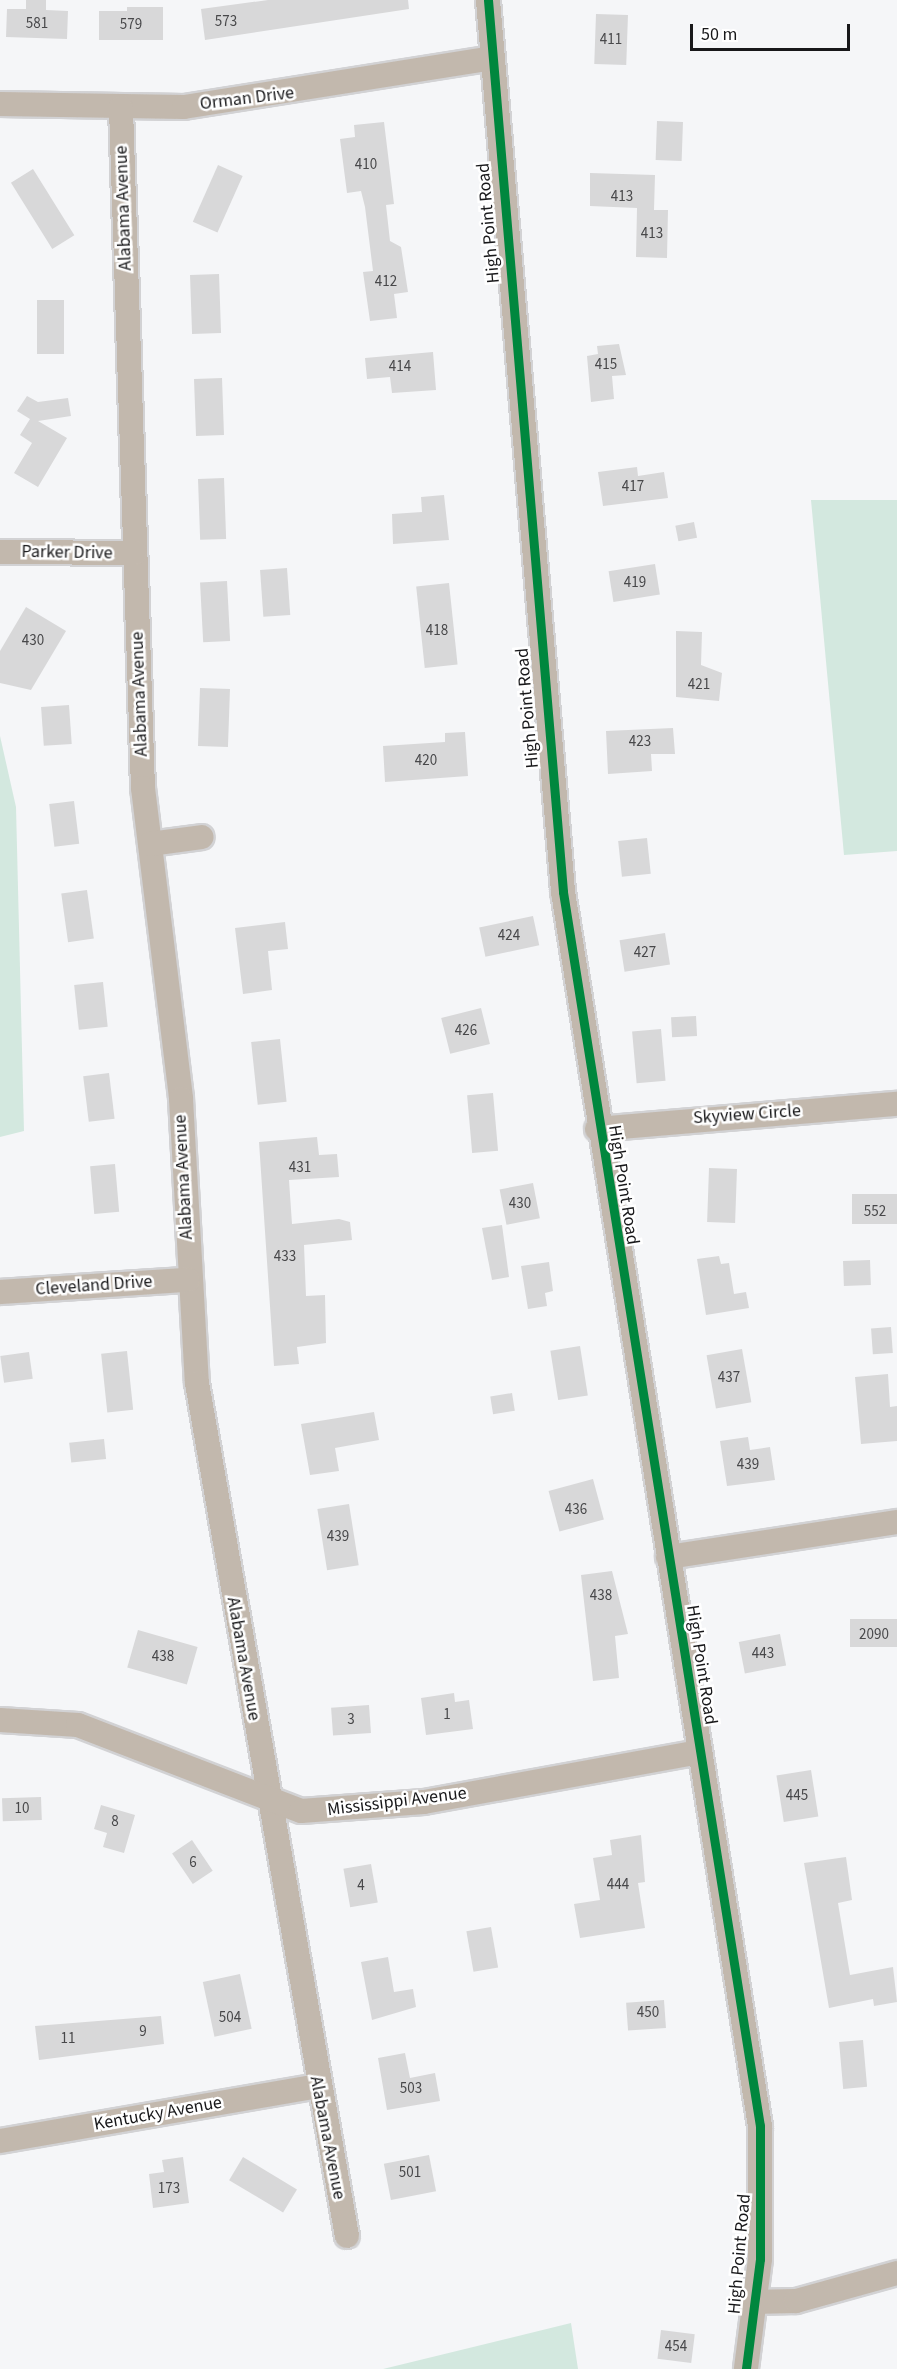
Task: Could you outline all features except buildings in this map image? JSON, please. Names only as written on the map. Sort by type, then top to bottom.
[{"type":"street","name":"High Point Road","points":[[488,0],[550,774],[597,1129],[760,2126],[763,2193],[746,2369]]},
{"type":"street","name":"Orman Drive","points":[[0,104],[121,108],[246,99],[492,58]]},
{"type":"street","name":"Alabama Avenue","points":[[121,108],[135,553],[150,844],[181,1099],[188,1280],[207,1455],[317,2086],[346,2236]]},
{"type":"street","name":"Parker Drive","points":[[0,552],[135,553]]},
{"type":"street","points":[[150,844],[202,837]]},
{"type":"street","name":"Skyview Circle","points":[[597,1129],[897,1104]]},
{"type":"street","name":"Cleveland Drive","points":[[0,1292],[188,1280]]},
{"type":"street","points":[[668,1557],[897,1522]]},
{"type":"street","name":"Mississippi Avenue","points":[[0,1720],[78,1725],[268,1801],[301,1811],[334,1811],[424,1802],[698,1752]]},
{"type":"street","name":"Kentucky Avenue","points":[[0,2141],[317,2086]]},
{"type":"street","points":[[752,2302],[796,2301],[897,2273]]},
{"type":"green space","points":[[811,500],[897,500],[897,851],[844,855]]},
{"type":"green space","points":[[0,736],[16,807],[24,1131],[0,1137]]},
{"type":"green space","points":[[571,2323],[578,2369],[383,2369]]},
{"type":"cycle path","points":[[488,0],[563,892],[760,2126],[760,2259],[746,2369]]}]
